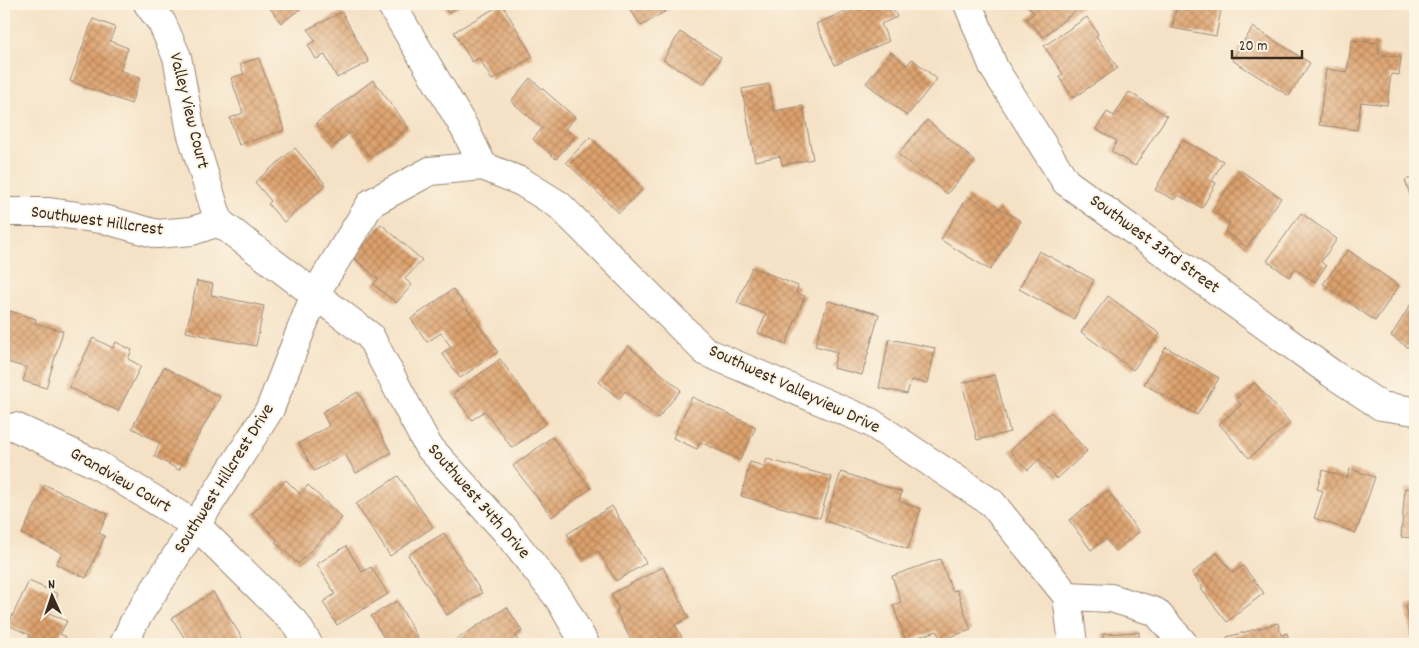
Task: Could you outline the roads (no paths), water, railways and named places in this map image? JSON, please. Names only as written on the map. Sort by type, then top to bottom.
[{"type":"street","name":"Valley View Court","points":[[148,4],[162,23],[178,57],[191,132],[219,222]]},
{"type":"street","points":[[391,4],[465,129],[483,166]]},
{"type":"street","name":"Southwest 33rd Street","points":[[968,4],[994,68],[1066,182],[1345,383],[1381,406],[1415,411]]},
{"type":"street","name":"Southwest Hillcrest Drive","points":[[124,644],[134,622],[270,409],[315,294],[371,203],[430,171],[483,166]]},
{"type":"street","name":"Southwest Valleyview Drive","points":[[483,166],[522,182],[559,205],[706,352],[870,422],[992,503],[1067,596]]},
{"type":"street","name":"Southwest Hillcrest","points":[[4,212],[49,212],[107,220],[157,234],[192,231],[219,222]]},
{"type":"street","name":"Southwest 34th Drive","points":[[219,222],[370,336],[428,446],[517,545],[560,600],[585,644]]},
{"type":"street","name":"Grandview Court","points":[[15,427],[96,464],[197,526],[296,624],[308,644]]},
{"type":"street","points":[[1073,644],[1067,596],[1111,598],[1156,612],[1184,644]]}]
